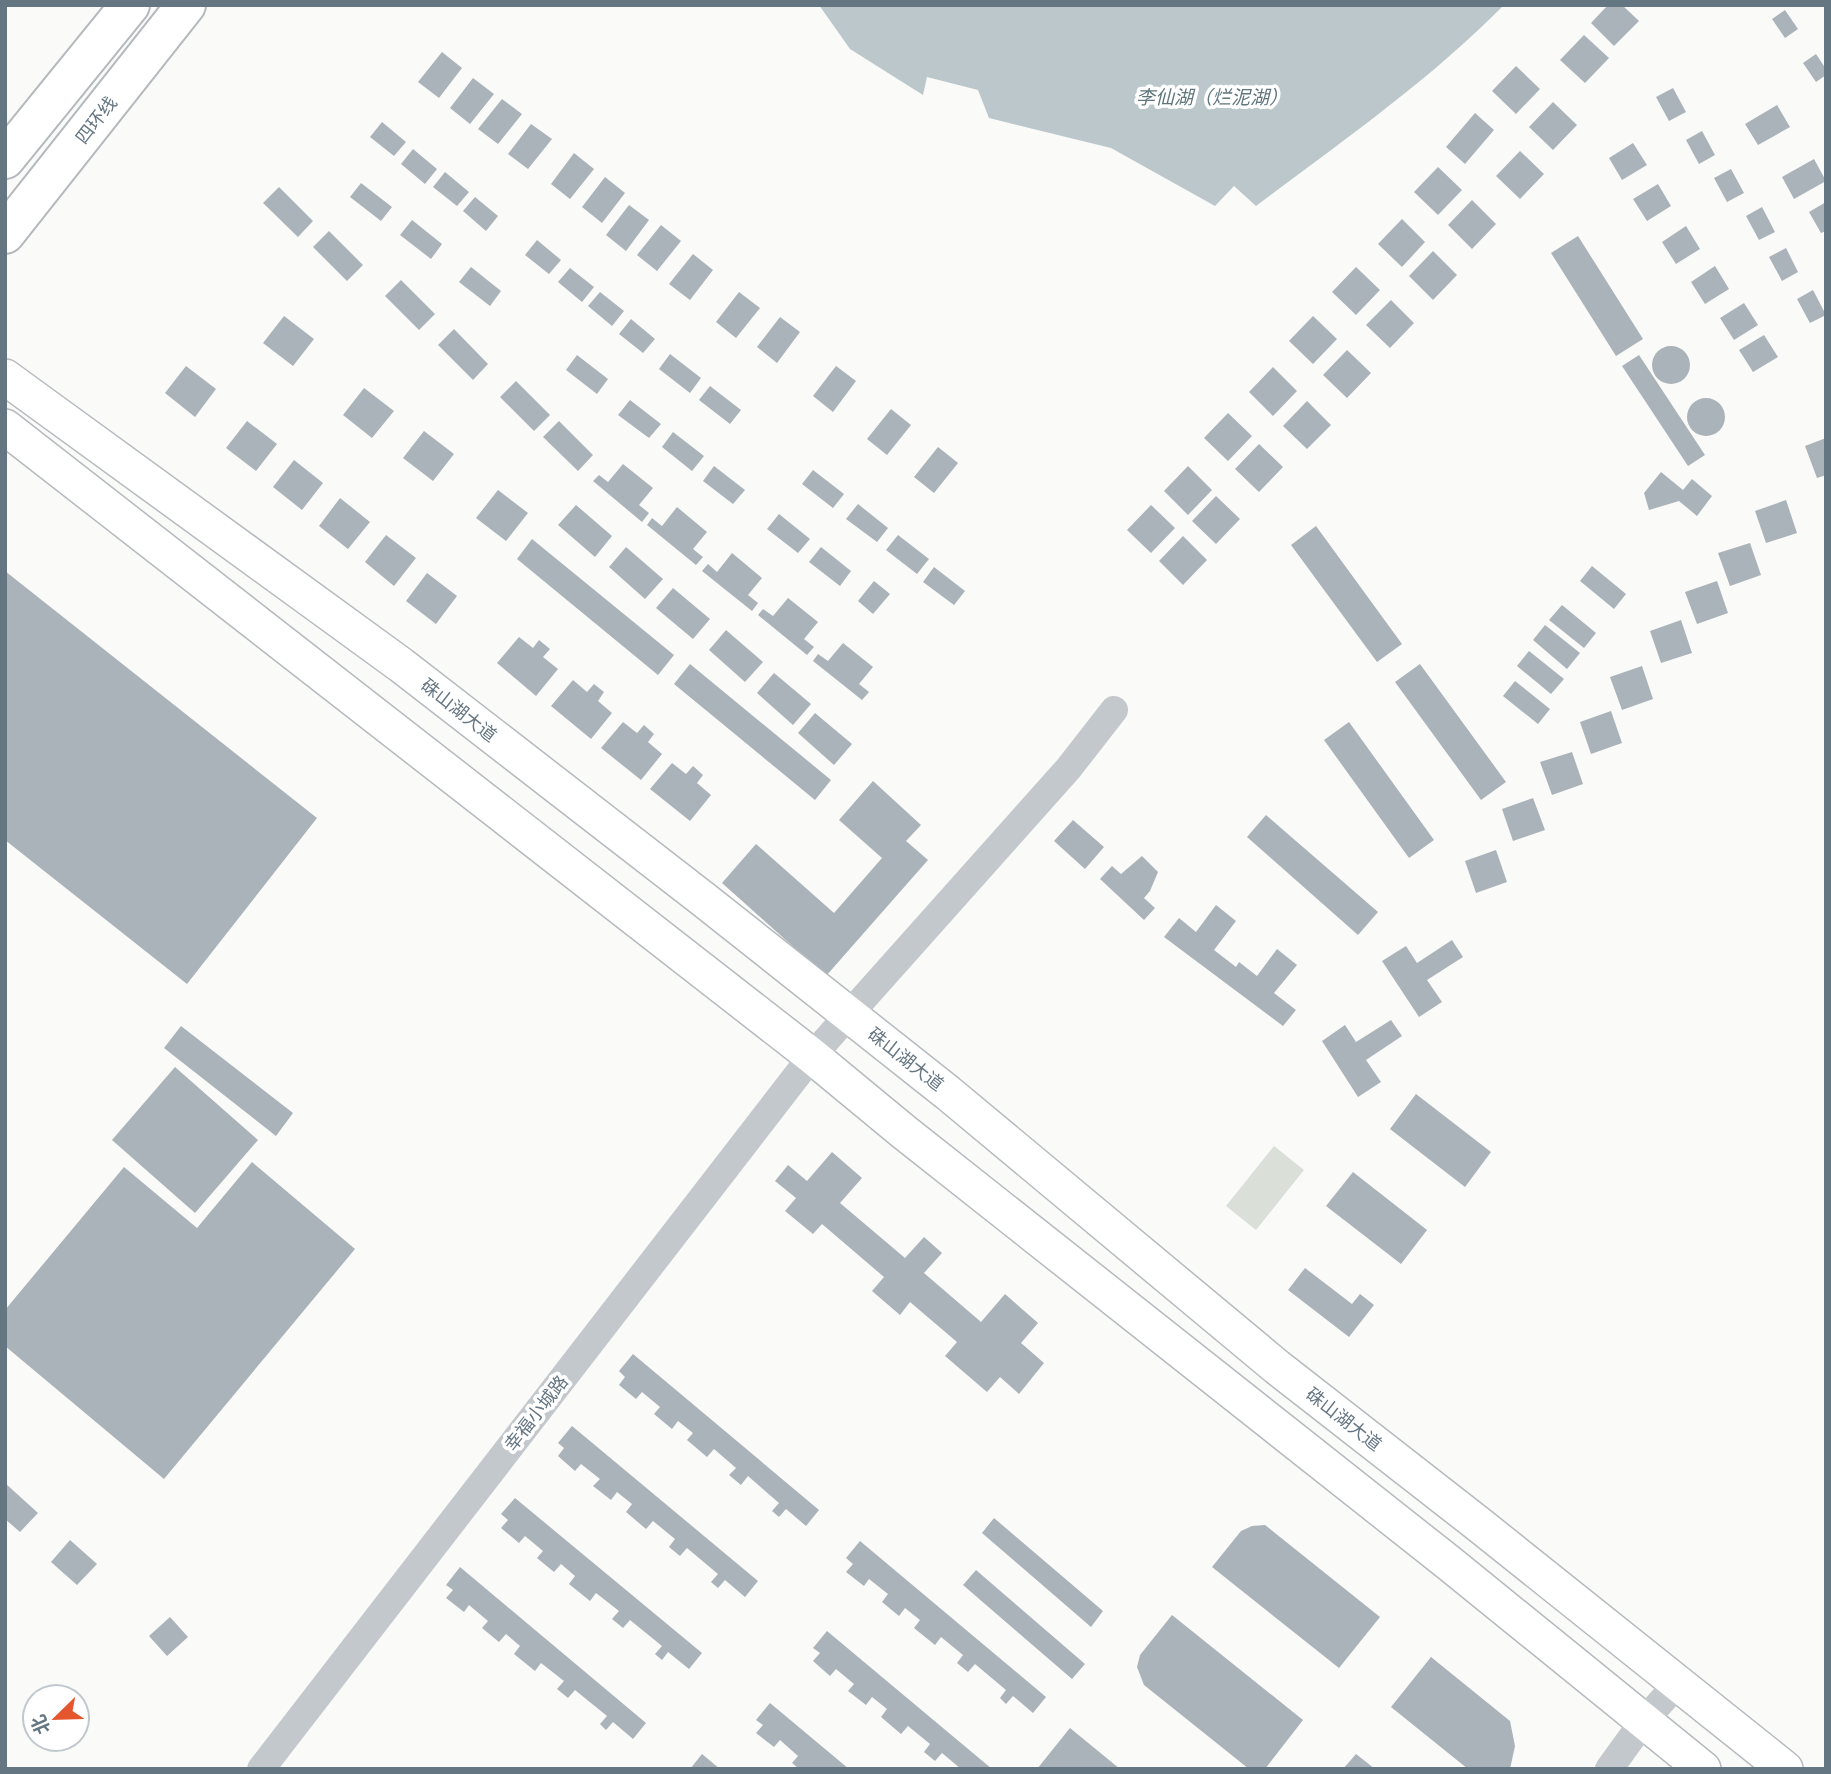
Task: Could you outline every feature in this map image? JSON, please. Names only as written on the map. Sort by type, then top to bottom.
[{"type":"highway","points":[[5,159],[130,5]]},
{"type":"highway","name":"四环线","points":[[5,234],[186,5]]},
{"type":"main road","points":[[5,215],[177,5]]},
{"type":"main road","name":"硃山湖大道","points":[[5,377],[401,665],[849,1014],[1277,1367],[1785,1769]]},
{"type":"main road","points":[[5,427],[812,1056],[904,1132],[1449,1563],[1703,1769]]},
{"type":"street","name":"幸福小城路","points":[[261,1769],[812,1056],[1068,769],[1114,710]]},
{"type":"street","points":[[1609,1769],[1643,1722],[1678,1683]]},
{"type":"shaded area","points":[[1274,1146],[1304,1170],[1256,1230],[1226,1206]]},
{"type":"water","name":"李仙湖（烂泥湖）","points":[[819,5],[1504,5],[1415,85],[1256,206],[1234,186],[1215,206],[1111,148],[989,118],[978,90],[927,77],[923,95],[850,49]]},
{"type":"building","points":[[1608,5],[1622,5],[1639,21],[1614,46],[1591,23]]},
{"type":"building","points":[[1785,10],[1798,29],[1785,38],[1772,19]]},
{"type":"building","points":[[1584,35],[1609,58],[1585,83],[1560,60]]},
{"type":"building","points":[[442,52],[462,68],[439,98],[418,82]]},
{"type":"building","points":[[1816,54],[1826,69],[1826,75],[1816,82],[1803,63]]},
{"type":"building","points":[[1516,66],[1540,89],[1516,114],[1492,91]]},
{"type":"building","points":[[473,78],[494,94],[470,124],[450,108]]},
{"type":"building","points":[[1673,88],[1686,112],[1669,121],[1656,97]]},
{"type":"building","points":[[502,99],[522,114],[498,144],[478,129]]},
{"type":"building","points":[[1553,102],[1577,125],[1553,150],[1529,127]]},
{"type":"building","points":[[1777,105],[1790,127],[1758,145],[1745,124]]},
{"type":"building","points":[[1475,113],[1494,130],[1465,164],[1446,147]]},
{"type":"building","points":[[382,122],[406,142],[394,156],[370,137]]},
{"type":"building","points":[[531,124],[552,139],[528,169],[508,154]]},
{"type":"building","points":[[1702,131],[1715,155],[1699,164],[1686,140]]},
{"type":"building","points":[[1633,143],[1647,165],[1622,180],[1609,158]]},
{"type":"building","points":[[413,149],[437,169],[425,184],[401,164]]},
{"type":"building","points":[[1520,151],[1544,174],[1520,199],[1496,176]]},
{"type":"building","points":[[574,153],[594,169],[570,199],[551,184]]},
{"type":"building","points":[[1814,159],[1826,181],[1794,199],[1782,177]]},
{"type":"building","points":[[1438,167],[1462,190],[1438,215],[1414,192]]},
{"type":"building","points":[[1731,169],[1744,193],[1727,202],[1714,178]]},
{"type":"building","points":[[445,172],[469,192],[457,206],[433,187]]},
{"type":"building","points":[[605,177],[625,193],[602,223],[582,207]]},
{"type":"building","points":[[361,183],[392,207],[381,221],[350,197]]},
{"type":"building","points":[[1658,184],[1671,206],[1647,221],[1633,199]]},
{"type":"building","points":[[279,187],[313,221],[298,237],[263,203]]},
{"type":"building","points":[[475,197],[498,216],[486,231],[463,211]]},
{"type":"building","points":[[1472,200],[1496,224],[1472,249],[1448,225]]},
{"type":"building","points":[[1826,202],[1826,231],[1821,233],[1809,212]]},
{"type":"building","points":[[629,205],[649,220],[626,251],[606,235]]},
{"type":"building","points":[[1762,207],[1775,232],[1759,240],[1746,216]]},
{"type":"building","points":[[1402,219],[1425,242],[1402,267],[1378,244]]},
{"type":"building","points":[[412,220],[442,244],[431,259],[400,235]]},
{"type":"building","points":[[661,225],[681,241],[657,271],[637,255]]},
{"type":"building","points":[[1686,226],[1700,249],[1676,264],[1662,242]]},
{"type":"building","points":[[329,231],[363,265],[347,281],[313,247]]},
{"type":"building","points":[[1578,236],[1643,339],[1616,356],[1551,253]]},
{"type":"building","points":[[537,240],[561,260],[549,274],[525,255]]},
{"type":"building","points":[[1786,248],[1798,272],[1782,281],[1769,257]]},
{"type":"building","points":[[1433,251],[1457,275],[1433,300],[1409,276]]},
{"type":"building","points":[[693,254],[713,270],[690,300],[669,284]]},
{"type":"building","points":[[1715,266],[1729,289],[1705,304],[1691,282]]},
{"type":"building","points":[[471,267],[501,291],[490,306],[459,282]]},
{"type":"building","points":[[1356,267],[1380,290],[1356,315],[1332,292]]},
{"type":"building","points":[[570,268],[594,287],[582,302],[558,282]]},
{"type":"building","points":[[401,280],[435,314],[419,330],[385,296]]},
{"type":"building","points":[[1813,290],[1826,315],[1810,323],[1797,299]]},
{"type":"building","points":[[600,292],[624,311],[612,326],[588,306]]},
{"type":"building","points":[[739,292],[760,308],[736,338],[716,322]]},
{"type":"building","points":[[1391,300],[1414,323],[1390,348],[1366,325]]},
{"type":"building","points":[[1744,303],[1758,325],[1734,340],[1720,318]]},
{"type":"building","points":[[284,316],[314,339],[293,366],[263,343]]},
{"type":"building","points":[[1313,316],[1337,339],[1313,364],[1289,341]]},
{"type":"building","points":[[780,317],[800,332],[777,363],[757,347]]},
{"type":"building","points":[[631,319],[655,339],[643,353],[619,334]]},
{"type":"building","points":[[454,329],[488,364],[473,380],[438,345]]},
{"type":"building","points":[[1764,335],[1778,357],[1753,372],[1739,350]]},
{"type":"building","points":[[1671,346],[1685,351],[1690,365],[1685,379],[1671,384],[1657,379],[1652,365],[1657,351]]},
{"type":"building","points":[[1347,350],[1371,373],[1347,398],[1323,375]]},
{"type":"building","points":[[670,354],[701,378],[690,393],[659,369]]},
{"type":"building","points":[[577,355],[608,379],[597,394],[566,370]]},
{"type":"building","points":[[1639,355],[1705,455],[1688,466],[1622,366]]},
{"type":"building","points":[[186,366],[216,389],[195,417],[165,393]]},
{"type":"building","points":[[836,366],[856,381],[833,412],[813,396]]},
{"type":"building","points":[[1273,367],[1297,391],[1273,416],[1249,392]]},
{"type":"building","points":[[516,381],[550,415],[534,431],[500,397]]},
{"type":"building","points":[[710,386],[741,410],[730,424],[699,400]]},
{"type":"building","points":[[364,388],[394,411],[372,438],[343,415]]},
{"type":"building","points":[[1706,398],[1720,403],[1725,417],[1720,431],[1706,436],[1692,431],[1687,417],[1692,403]]},
{"type":"building","points":[[630,400],[661,424],[649,438],[618,415]]},
{"type":"building","points":[[1307,401],[1331,425],[1307,449],[1283,426]]},
{"type":"building","points":[[891,409],[911,425],[887,455],[867,439]]},
{"type":"building","points":[[1228,413],[1252,436],[1228,461],[1204,438]]},
{"type":"building","points":[[247,421],[277,444],[256,471],[226,448]]},
{"type":"building","points":[[559,421],[593,455],[578,471],[543,437]]},
{"type":"building","points":[[424,431],[454,454],[433,481],[403,458]]},
{"type":"building","points":[[673,432],[704,456],[692,471],[662,447]]},
{"type":"building","points":[[1826,438],[1826,475],[1817,478],[1805,446]]},
{"type":"building","points":[[1259,444],[1283,467],[1259,492],[1235,469]]},
{"type":"building","points":[[938,447],[958,463],[934,493],[914,477]]},
{"type":"building","points":[[294,460],[323,483],[302,510],[273,487]]},
{"type":"building","points":[[623,464],[653,488],[639,505],[649,513],[642,522],[593,481],[599,475],[608,482]]},
{"type":"building","points":[[714,466],[745,490],[733,504],[703,481]]},
{"type":"building","points":[[1188,466],[1212,490],[1188,515],[1164,491]]},
{"type":"building","points":[[813,470],[844,494],[833,508],[802,484]]},
{"type":"building","points":[[1661,472],[1683,490],[1692,479],[1712,496],[1697,516],[1679,501],[1649,510],[1644,493]]},
{"type":"building","points":[[498,490],[528,513],[506,541],[476,518]]},
{"type":"building","points":[[1216,496],[1240,519],[1216,544],[1192,521]]},
{"type":"building","points":[[340,498],[370,522],[348,549],[319,526]]},
{"type":"building","points":[[1786,500],[1797,533],[1766,543],[1755,511]]},
{"type":"building","points":[[858,504],[888,528],[877,542],[846,519]]},
{"type":"building","points":[[576,505],[612,536],[595,557],[558,525]]},
{"type":"building","points":[[1151,505],[1175,528],[1151,553],[1127,530]]},
{"type":"building","points":[[677,507],[707,532],[693,549],[703,557],[696,565],[647,525],[652,518],[662,526]]},
{"type":"building","points":[[779,514],[810,539],[798,553],[767,529]]},
{"type":"building","points":[[1316,526],[1402,644],[1377,662],[1291,545]]},
{"type":"building","points":[[386,535],[416,558],[394,586],[365,562]]},
{"type":"building","points":[[898,535],[929,559],[917,574],[886,550]]},
{"type":"building","points":[[1183,536],[1207,560],[1183,585],[1159,561]]},
{"type":"building","points":[[532,539],[674,655],[658,675],[517,559]]},
{"type":"building","points":[[1750,543],[1761,575],[1730,586],[1718,553]]},
{"type":"building","points":[[626,547],[663,579],[645,599],[609,567]]},
{"type":"building","points":[[821,547],[851,571],[840,586],[809,562]]},
{"type":"building","points":[[732,553],[762,578],[748,595],[758,603],[752,611],[702,571],[708,564],[717,572]]},
{"type":"building","points":[[1592,566],[1626,594],[1614,609],[1580,581]]},
{"type":"building","points":[[934,567],[965,591],[954,605],[923,582]]},
{"type":"building","points":[[5,571],[317,818],[187,984],[5,840]]},
{"type":"building","points":[[427,573],[457,596],[436,624],[406,601]]},
{"type":"building","points":[[874,581],[890,594],[873,614],[858,601]]},
{"type":"building","points":[[1717,581],[1728,613],[1697,624],[1685,592]]},
{"type":"building","points":[[673,588],[710,619],[693,639],[656,608]]},
{"type":"building","points":[[788,598],[818,622],[804,639],[814,647],[807,655],[758,615],[763,609],[773,616]]},
{"type":"building","points":[[1562,605],[1596,633],[1584,648],[1549,620]]},
{"type":"building","points":[[1681,620],[1692,653],[1661,663],[1650,631]]},
{"type":"building","points":[[1545,625],[1580,653],[1567,669],[1533,640]]},
{"type":"building","points":[[726,630],[763,662],[745,682],[709,650]]},
{"type":"building","points":[[519,637],[533,648],[539,640],[550,649],[543,657],[558,669],[536,696],[497,663]]},
{"type":"building","points":[[843,643],[873,667],[859,684],[869,692],[862,700],[813,661],[818,654],[828,661]]},
{"type":"building","points":[[1529,651],[1564,679],[1551,694],[1517,666]]},
{"type":"building","points":[[690,664],[831,780],[815,800],[674,684]]},
{"type":"building","points":[[1420,664],[1506,782],[1481,800],[1395,682]]},
{"type":"building","points":[[1642,666],[1653,699],[1622,710],[1610,677]]},
{"type":"building","points":[[774,673],[811,704],[793,725],[757,693]]},
{"type":"building","points":[[573,680],[587,692],[594,684],[604,692],[598,701],[612,713],[591,739],[551,706]]},
{"type":"building","points":[[1515,681],[1550,709],[1538,724],[1503,696]]},
{"type":"building","points":[[1611,711],[1622,743],[1591,754],[1580,722]]},
{"type":"building","points":[[815,713],[852,744],[834,765],[798,733]]},
{"type":"building","points":[[623,722],[637,733],[644,725],[654,734],[648,742],[662,754],[641,780],[601,748]]},
{"type":"building","points":[[1349,722],[1434,840],[1409,858],[1324,740]]},
{"type":"building","points":[[1572,752],[1583,784],[1552,795],[1540,762]]},
{"type":"building","points":[[672,763],[686,774],[693,766],[703,775],[697,783],[711,795],[690,821],[650,789]]},
{"type":"building","points":[[873,781],[921,825],[906,841],[928,860],[826,976],[722,883],[756,844],[834,913],[882,858],[839,820]]},
{"type":"building","points":[[1533,798],[1545,830],[1513,841],[1502,809]]},
{"type":"building","points":[[1266,815],[1378,912],[1358,935],[1247,837]]},
{"type":"building","points":[[1073,820],[1104,847],[1085,869],[1054,841]]},
{"type":"building","points":[[1496,850],[1507,882],[1476,893],[1465,861]]},
{"type":"building","points":[[1142,856],[1158,872],[1144,898],[1155,908],[1144,920],[1100,879],[1112,866],[1121,874]]},
{"type":"building","points":[[1216,905],[1236,921],[1214,950],[1236,967],[1239,962],[1257,976],[1277,949],[1297,965],[1274,993],[1296,1010],[1283,1026],[1164,937],[1179,918],[1196,932]]},
{"type":"building","points":[[1452,940],[1463,957],[1427,980],[1442,1002],[1419,1017],[1382,961],[1406,946],[1417,963]]},
{"type":"building","points":[[1391,1020],[1402,1036],[1366,1060],[1381,1082],[1358,1097],[1322,1041],[1345,1025],[1356,1042]]},
{"type":"building","points":[[181,1026],[293,1113],[276,1136],[164,1048]]},
{"type":"building","points":[[175,1067],[258,1140],[195,1213],[112,1140]]},
{"type":"building","points":[[1416,1094],[1491,1152],[1465,1187],[1390,1129]]},
{"type":"building","points":[[832,1152],[862,1178],[840,1203],[905,1258],[924,1237],[942,1253],[924,1273],[981,1322],[1005,1294],[1038,1323],[1021,1343],[1044,1363],[1019,1394],[1000,1377],[987,1392],[945,1356],[957,1342],[910,1302],[900,1315],[872,1291],[884,1277],[822,1224],[813,1234],[785,1211],[796,1198],[775,1181],[788,1165],[807,1181]]},
{"type":"building","points":[[252,1162],[355,1249],[164,1479],[5,1346],[5,1310],[124,1167],[197,1228]]},
{"type":"building","points":[[1353,1172],[1427,1230],[1401,1264],[1326,1206]]},
{"type":"building","points":[[1305,1268],[1352,1304],[1360,1294],[1374,1305],[1349,1337],[1288,1290]]},
{"type":"building","points":[[633,1354],[819,1510],[806,1526],[786,1509],[779,1517],[772,1511],[779,1503],[748,1476],[741,1485],[729,1475],[736,1468],[714,1449],[707,1457],[687,1440],[693,1433],[678,1421],[672,1429],[654,1414],[660,1407],[642,1392],[636,1399],[619,1385],[625,1377],[619,1371]]},
{"type":"building","points":[[572,1426],[758,1581],[745,1597],[725,1580],[718,1588],[711,1582],[718,1574],[687,1548],[680,1556],[669,1547],[675,1539],[653,1521],[646,1529],[626,1512],[632,1504],[617,1492],[611,1500],[593,1486],[600,1479],[581,1464],[575,1471],[558,1456],[564,1448],[558,1443]]},
{"type":"building","points":[[5,1483],[38,1513],[20,1532],[5,1519]]},
{"type":"building","points":[[515,1498],[702,1653],[689,1669],[668,1652],[662,1660],[655,1654],[662,1646],[630,1620],[623,1628],[612,1619],[619,1611],[596,1593],[590,1601],[569,1584],[575,1576],[561,1564],[554,1572],[537,1558],[543,1551],[525,1536],[519,1543],[501,1528],[508,1520],[501,1514]]},
{"type":"building","points":[[994,1518],[1103,1611],[1091,1627],[982,1533]]},
{"type":"building","points":[[1265,1525],[1380,1617],[1339,1668],[1212,1567],[1241,1531],[1252,1526]]},
{"type":"building","points":[[70,1540],[97,1564],[77,1585],[51,1562]]},
{"type":"building","points":[[860,1541],[1046,1697],[1033,1713],[1013,1696],[1006,1704],[1000,1698],[1006,1690],[975,1664],[968,1672],[957,1663],[963,1655],[941,1637],[935,1645],[914,1628],[920,1620],[905,1608],[899,1616],[882,1602],[888,1594],[869,1579],[864,1586],[846,1572],[853,1564],[846,1558]]},
{"type":"building","points":[[460,1567],[646,1723],[633,1739],[613,1722],[606,1730],[600,1724],[607,1716],[575,1690],[568,1698],[557,1689],[564,1681],[541,1663],[535,1671],[514,1654],[520,1646],[506,1634],[499,1642],[482,1628],[488,1621],[469,1605],[464,1612],[446,1598],[453,1590],[446,1585]]},
{"type":"building","points":[[976,1570],[1085,1664],[1072,1679],[963,1585]]},
{"type":"building","points":[[1172,1615],[1303,1720],[1265,1769],[1249,1769],[1144,1685],[1137,1667],[1140,1655]]},
{"type":"building","points":[[170,1617],[188,1637],[167,1656],[149,1636]]},
{"type":"building","points":[[827,1631],[992,1769],[961,1769],[942,1753],[935,1761],[924,1752],[930,1744],[908,1726],[901,1734],[881,1717],[887,1709],[872,1697],[866,1705],[848,1691],[854,1684],[836,1669],[830,1676],[813,1661],[820,1653],[813,1648]]},
{"type":"building","points":[[1431,1657],[1510,1721],[1515,1746],[1510,1769],[1468,1769],[1391,1707]]},
{"type":"building","points":[[770,1703],[849,1769],[799,1769],[792,1763],[798,1756],[780,1740],[774,1747],[756,1733],[763,1725],[756,1720]]},
{"type":"building","points":[[1070,1728],[1120,1769],[1037,1769]]},
{"type":"building","points":[[702,1754],[720,1769],[690,1769]]},
{"type":"building","points":[[1356,1754],[1375,1769],[1343,1769]]}]
